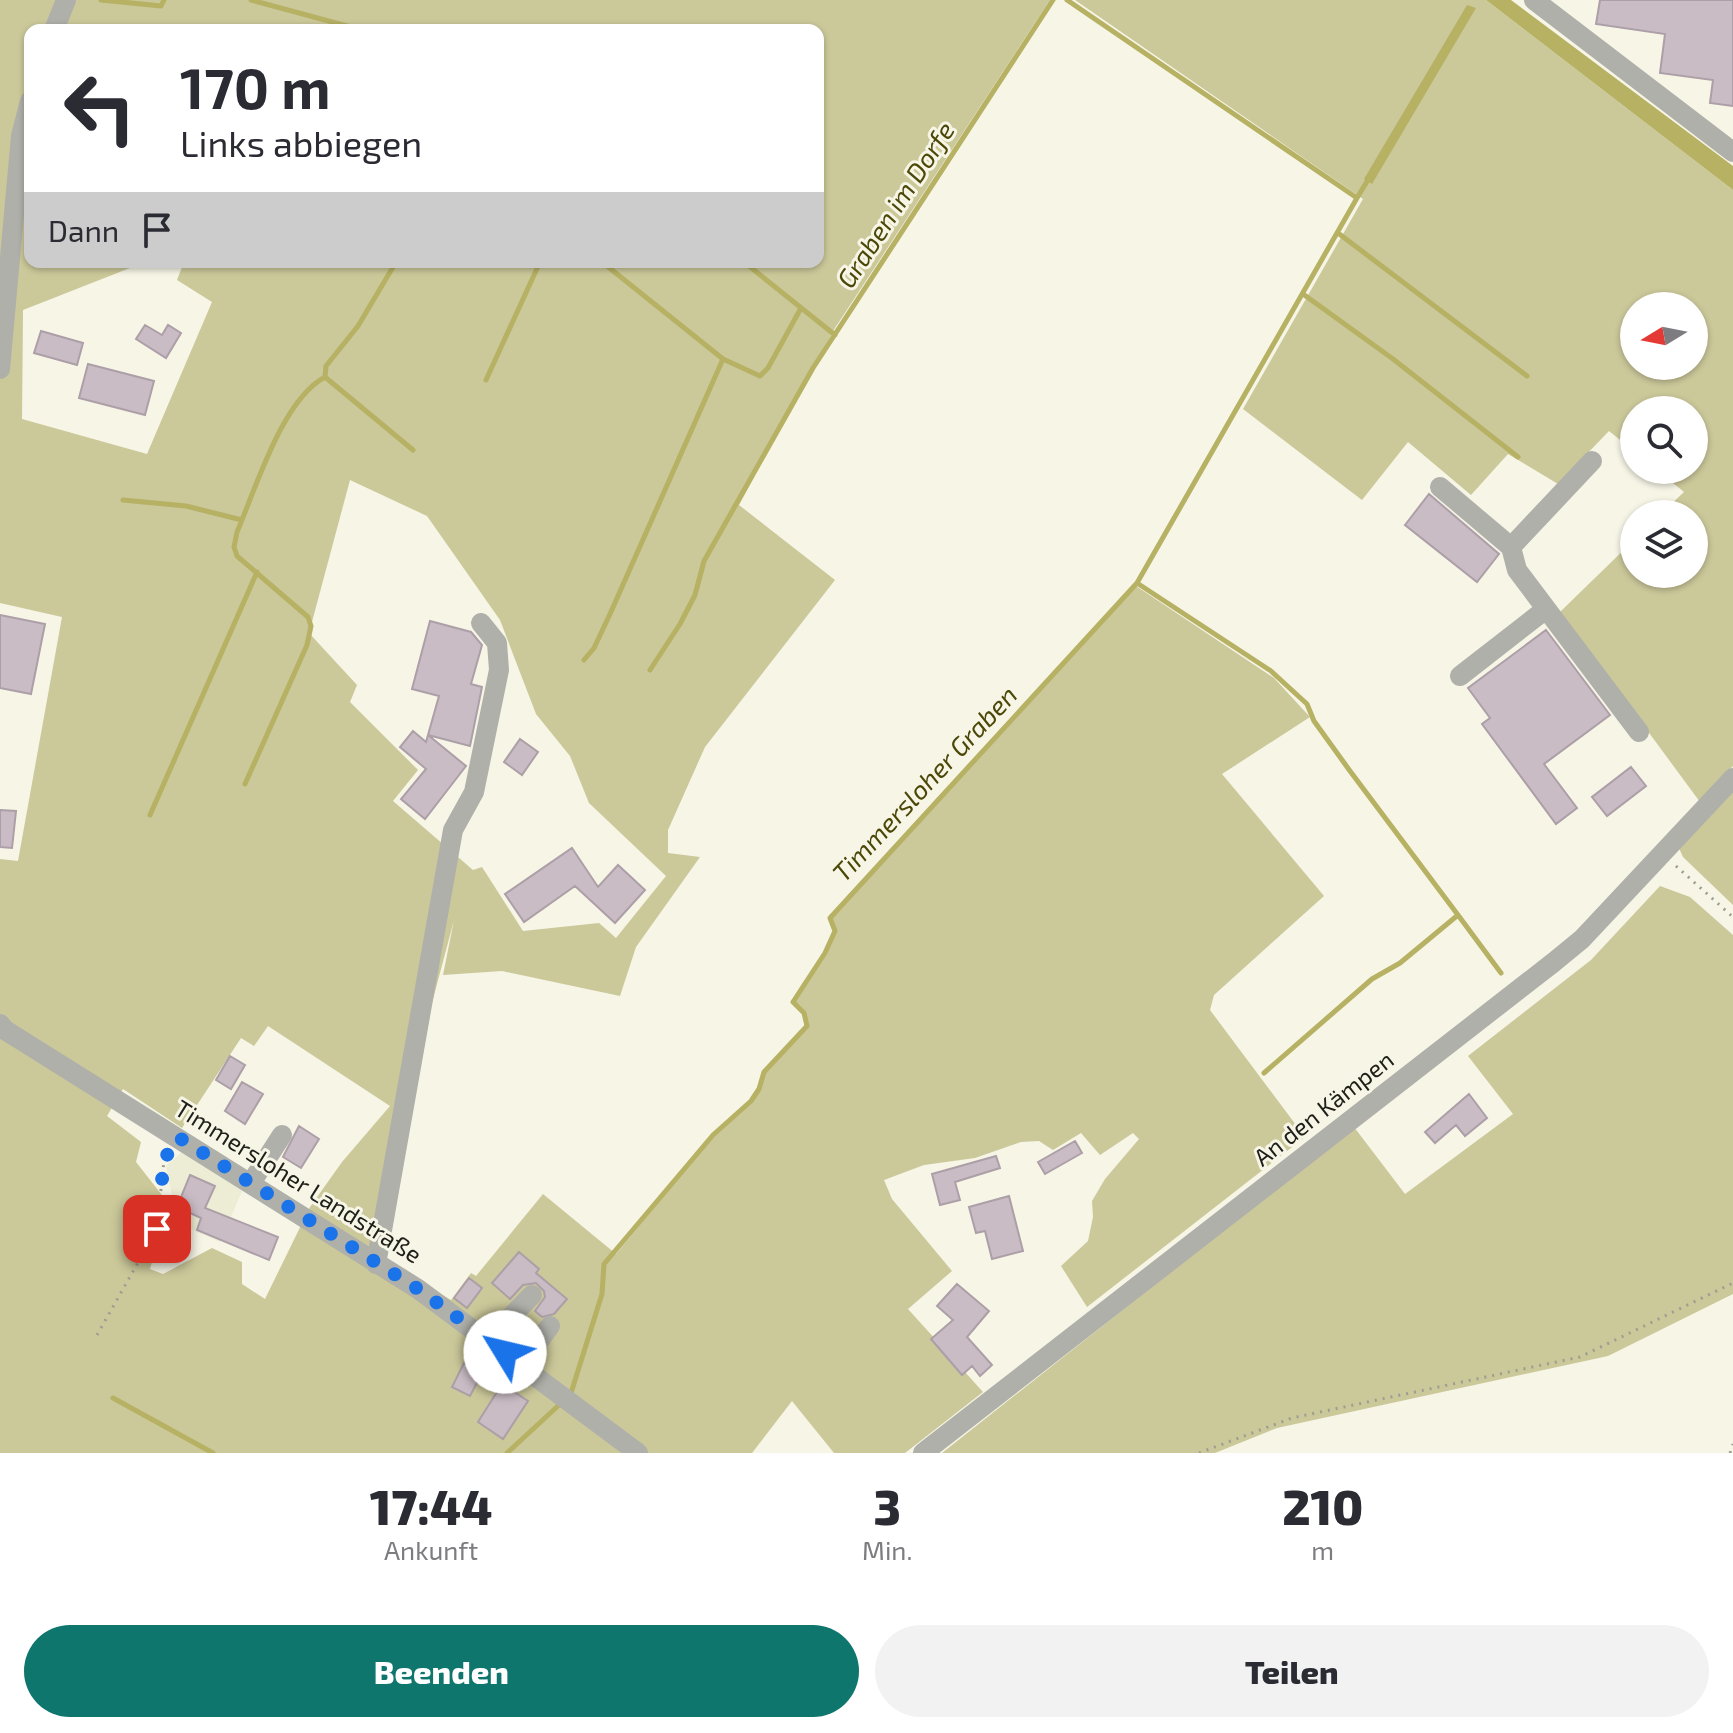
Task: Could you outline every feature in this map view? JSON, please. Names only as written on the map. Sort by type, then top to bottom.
[{"type":"street","points":[[56,24],[66,0]]},
{"type":"street","points":[[1534,0],[1733,152]]},
{"type":"street","points":[[0,369],[24,124]]},
{"type":"street","points":[[1511,547],[1592,461]]},
{"type":"street","points":[[1440,487],[1511,547],[1517,570],[1639,732]]},
{"type":"street","points":[[1460,676],[1546,609]]},
{"type":"street","points":[[376,1264],[453,830],[474,792],[499,670],[497,643],[481,623]]},
{"type":"street","name":"An den Kämpen","points":[[923,1453],[1582,939],[1733,778]]},
{"type":"street","name":"Timmersloher Landstraße","points":[[0,1024],[376,1264],[522,1364],[638,1453]]},
{"type":"street","points":[[251,1183],[282,1135]]},
{"type":"street","points":[[488,1340],[532,1295]]},
{"type":"street","points":[[522,1364],[550,1326]]},
{"type":"path","points":[[1661,853],[1733,917]]},
{"type":"path","points":[[97,1335],[157,1229],[164,1160],[178,1137]]},
{"type":"path","points":[[1199,1453],[1292,1418],[1580,1357],[1733,1283]]},
{"type":"path","points":[[1730,1453],[1733,1444]]},
{"type":"shaded area","points":[[0,0],[58,0],[48,24],[24,24],[24,94],[13,136],[0,288]]},
{"type":"shaded area","points":[[72,0],[1050,0],[835,328],[739,505],[835,580],[705,747],[668,830],[668,853],[700,857],[636,947],[620,996],[502,971],[443,975],[454,920],[432,1003],[386,1261],[451,1300],[471,1273],[476,1276],[543,1194],[616,1254],[714,1135],[752,1102],[765,1074],[808,1025],[805,1012],[795,1002],[827,954],[836,932],[831,919],[1136,586],[1274,678],[1310,717],[1222,774],[1324,896],[1214,995],[1210,1010],[1305,1137],[1087,1307],[1061,1266],[1088,1241],[1093,1217],[1092,1201],[1105,1179],[1139,1139],[1133,1133],[1100,1155],[1081,1133],[1053,1150],[1039,1141],[1021,1142],[975,1158],[924,1165],[884,1180],[892,1199],[952,1271],[908,1309],[983,1392],[905,1453],[834,1453],[792,1401],[752,1453],[0,1453],[0,859],[18,861],[62,617],[0,603],[0,324],[24,166],[24,268],[130,268],[23,310],[22,419],[147,454],[212,302],[177,280],[182,268],[824,268],[824,24],[62,24]],"holes":[[[350,480],[427,516],[500,620],[536,714],[570,756],[589,803],[666,876],[616,938],[599,923],[523,931],[482,867],[473,870],[393,801],[418,770],[350,702],[357,685],[309,633]],[[268,1026],[390,1106],[342,1162],[310,1207],[265,1299],[242,1284],[242,1262],[212,1248],[163,1274],[150,1269],[169,1204],[136,1162],[141,1142],[107,1116],[123,1089],[182,1128],[241,1038],[254,1046]]]},
{"type":"shaded area","points":[[1075,0],[1486,0],[1733,190],[1733,766],[1700,802],[1560,612],[1620,554],[1620,588],[1708,588],[1708,500],[1676,500],[1684,492],[1674,484],[1708,484],[1708,396],[1620,396],[1620,440],[1609,431],[1558,484],[1508,454],[1471,495],[1408,442],[1362,500],[1243,409],[1363,199]]},
{"type":"shaded area","points":[[1486,0],[1511,0],[1733,166],[1733,190]]},
{"type":"shaded area","points":[[1467,5],[1476,8],[1372,184],[1364,179]]},
{"type":"shaded area","points":[[1733,786],[1733,905],[1683,857],[1678,846]]},
{"type":"shaded area","points":[[1660,886],[1690,897],[1733,935],[1733,1294],[1608,1356],[1277,1428],[1215,1453],[942,1453],[1354,1127],[1405,1194],[1513,1114],[1468,1056],[1591,960]]},
{"type":"shaded area","points":[[183,1151],[242,1191],[220,1242],[166,1218],[172,1195],[166,1166]]},
{"type":"building","points":[[1600,0],[1733,0],[1733,106],[1710,103],[1713,80],[1660,73],[1665,34],[1596,24]]},
{"type":"building","points":[[145,325],[162,335],[168,325],[181,333],[166,358],[136,339]]},
{"type":"building","points":[[41,331],[83,343],[77,365],[34,353]]},
{"type":"building","points":[[88,364],[154,381],[145,415],[79,398]]},
{"type":"building","points":[[1429,494],[1499,554],[1477,582],[1405,525]]},
{"type":"building","points":[[0,615],[45,624],[31,694],[0,688]]},
{"type":"building","points":[[430,621],[471,632],[482,645],[471,684],[482,687],[470,746],[428,735],[439,696],[412,689]]},
{"type":"building","points":[[1546,630],[1610,715],[1544,764],[1577,808],[1556,824],[1482,724],[1490,718],[1468,688]]},
{"type":"building","points":[[413,731],[426,742],[428,735],[466,766],[425,819],[401,799],[426,769],[400,747]]},
{"type":"building","points":[[520,739],[538,752],[522,775],[504,762]]},
{"type":"building","points":[[1631,767],[1646,786],[1607,816],[1592,797]]},
{"type":"building","points":[[0,810],[16,811],[12,848],[0,847]]},
{"type":"building","points":[[572,848],[598,887],[618,865],[645,890],[615,923],[575,886],[524,922],[505,894]]},
{"type":"building","points":[[230,1056],[245,1065],[231,1089],[216,1080]]},
{"type":"building","points":[[242,1082],[263,1094],[245,1124],[225,1111]]},
{"type":"building","points":[[1469,1094],[1487,1118],[1465,1136],[1456,1125],[1435,1143],[1425,1132]]},
{"type":"building","points":[[299,1126],[319,1139],[301,1168],[283,1157]]},
{"type":"building","points":[[1075,1141],[1082,1153],[1045,1174],[1038,1162]]},
{"type":"building","points":[[996,1156],[1000,1168],[955,1182],[960,1200],[940,1205],[932,1174]]},
{"type":"building","points":[[190,1175],[215,1186],[205,1208],[278,1237],[269,1260],[197,1230],[201,1218],[177,1207]]},
{"type":"building","points":[[1009,1196],[1023,1251],[992,1259],[985,1231],[976,1233],[969,1207]]},
{"type":"building","points":[[519,1252],[539,1269],[536,1273],[567,1299],[554,1314],[542,1317],[535,1311],[545,1297],[544,1291],[536,1283],[523,1285],[510,1299],[492,1283]]},
{"type":"building","points":[[469,1278],[482,1288],[467,1308],[454,1298]]},
{"type":"building","points":[[957,1284],[989,1311],[967,1337],[992,1365],[980,1376],[972,1366],[962,1375],[931,1339],[953,1320],[937,1306]]},
{"type":"building","points":[[464,1363],[482,1373],[470,1396],[452,1387]]},
{"type":"building","points":[[502,1384],[528,1401],[503,1439],[478,1422]]},
{"type":"waterway","name":"Graben im Dorfe","points":[[101,0],[161,6],[164,0]]},
{"type":"waterway","name":"Graben im Dorfe","points":[[251,0],[340,24]]},
{"type":"waterway","name":"Graben im Dorfe","points":[[650,670],[680,624],[695,595],[704,561],[813,368],[1053,0]]},
{"type":"waterway","points":[[1067,0],[1357,198],[1369,178]]},
{"type":"waterway","name":"Timmersloher Graben","points":[[571,1393],[602,1294],[604,1264],[713,1135],[751,1101],[764,1072],[807,1026],[804,1013],[793,1002],[825,953],[835,931],[830,918],[1137,583],[1357,198]]},
{"type":"waterway","points":[[1338,233],[1527,376]]},
{"type":"waterway","points":[[245,784],[307,645],[311,626],[308,617],[237,556],[234,547],[237,532],[283,425],[310,388],[325,377],[326,366],[358,326],[392,268]]},
{"type":"waterway","points":[[486,380],[537,268]]},
{"type":"waterway","points":[[609,268],[723,359]]},
{"type":"waterway","name":"Graben im Dorfe","points":[[751,268],[835,335]]},
{"type":"waterway","points":[[1303,294],[1393,359],[1518,457]]},
{"type":"waterway","points":[[584,660],[594,648],[610,614],[723,359],[760,376],[768,368],[801,308]]},
{"type":"waterway","points":[[325,377],[413,450]]},
{"type":"waterway","points":[[123,500],[186,506],[242,520]]},
{"type":"waterway","points":[[150,815],[257,572]]},
{"type":"waterway","points":[[1137,583],[1271,671],[1307,704],[1314,721],[1458,915],[1400,963],[1372,979],[1264,1073]]},
{"type":"waterway","points":[[1458,915],[1501,973]]},
{"type":"waterway","points":[[113,1398],[213,1453]]},
{"type":"waterway","name":"Timmersloher Graben","points":[[507,1453],[559,1405]]},
{"type":"route","points":[[157,1229],[164,1160],[178,1137],[418,1289],[505,1352]]}]
